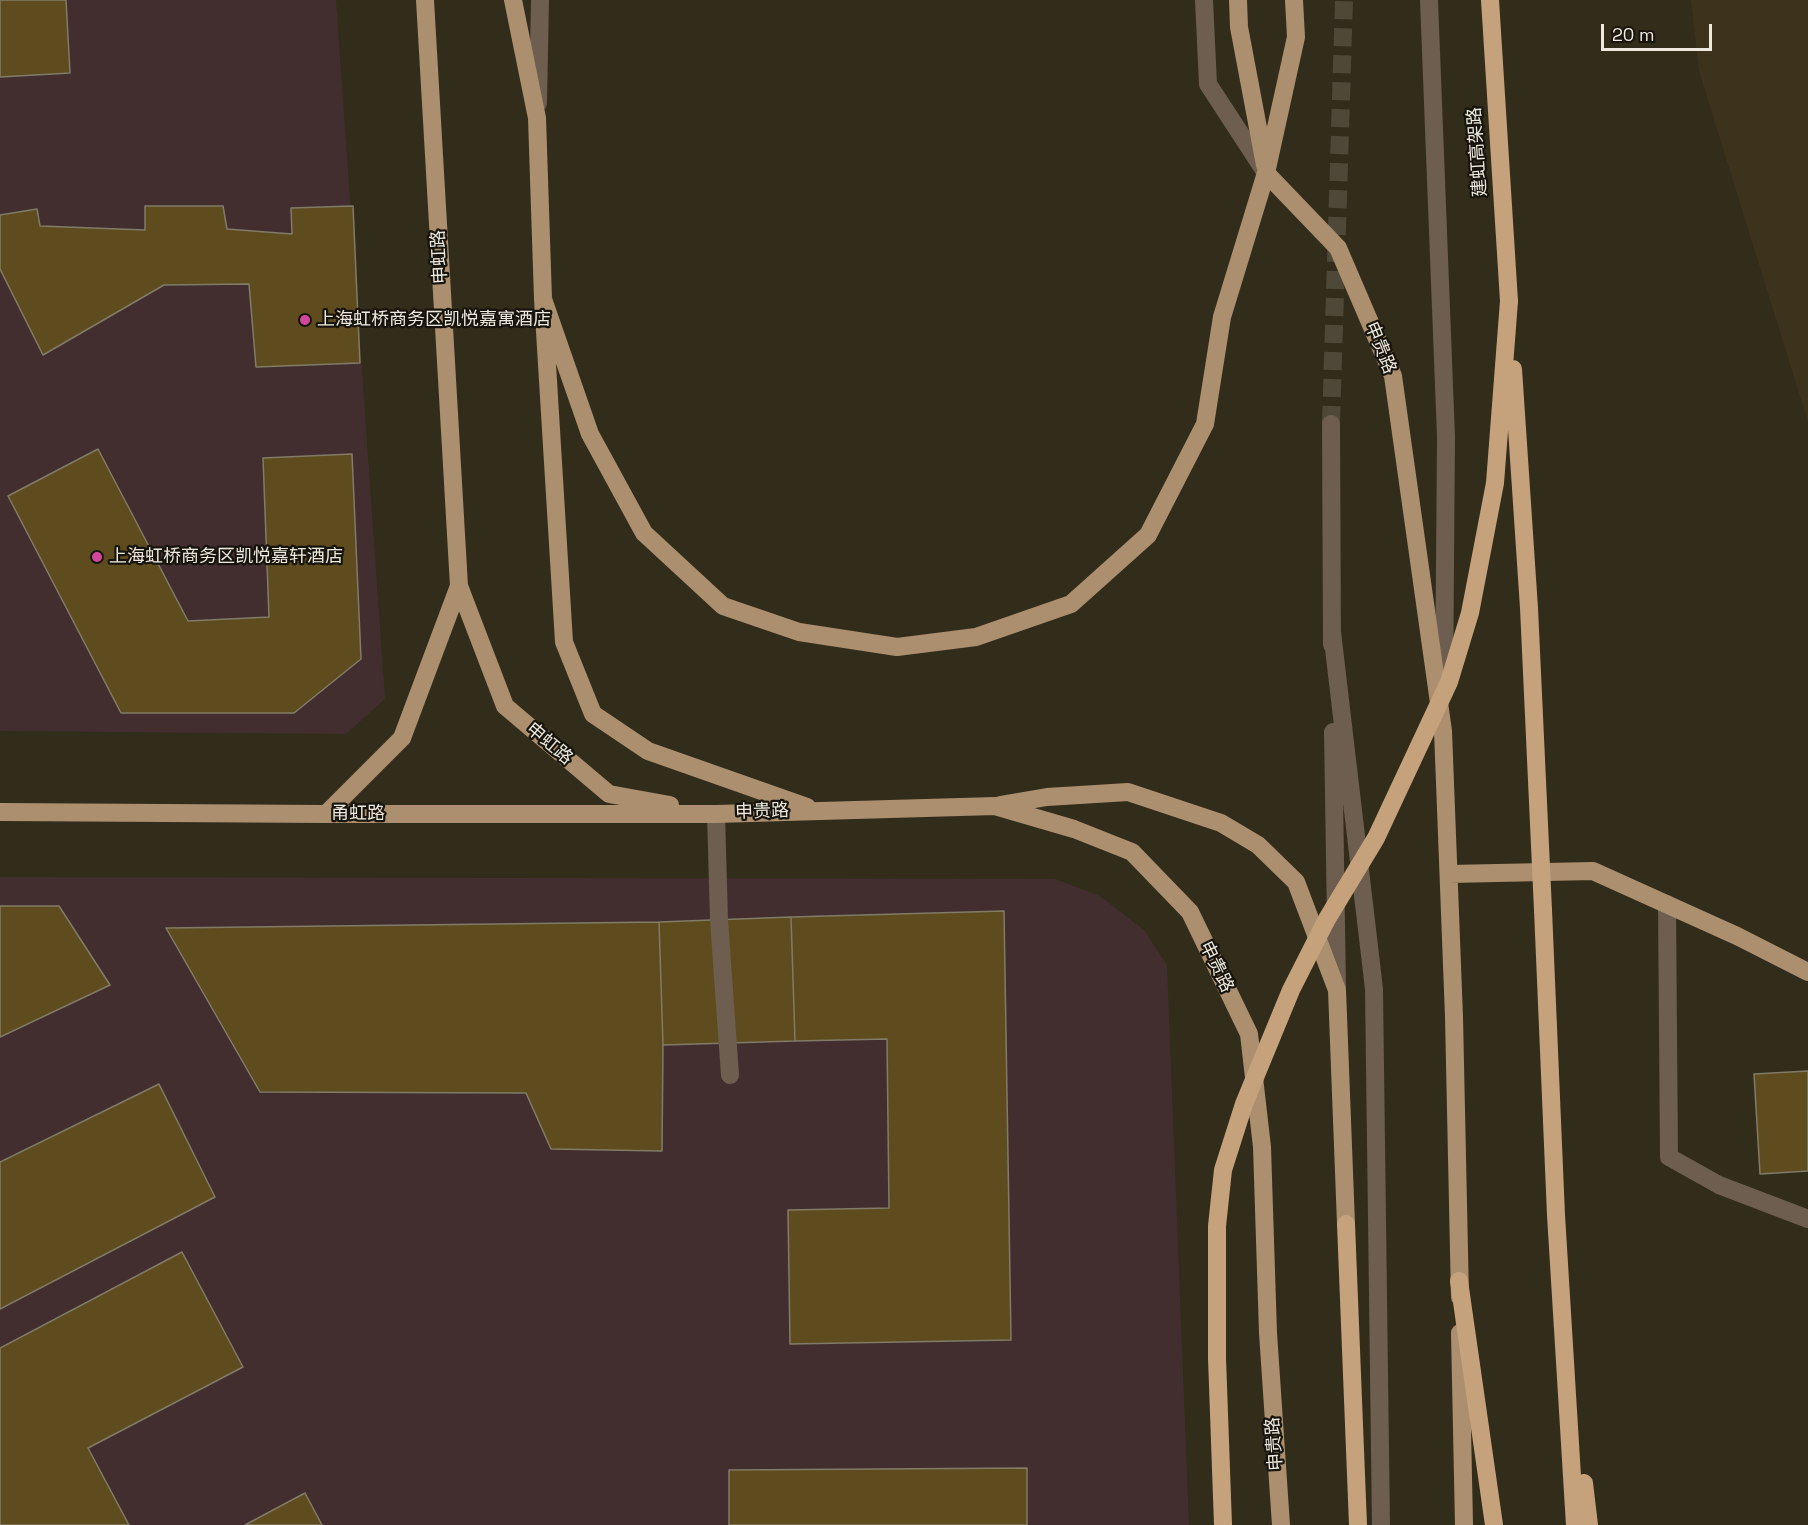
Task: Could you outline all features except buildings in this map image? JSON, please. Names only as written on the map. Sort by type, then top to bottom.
[{"type":"highway","name":"建虹高架路","points":[[1490,0],[1509,301]]},
{"type":"highway","points":[[1509,301],[1529,608],[1563,1330],[1575,1525]]},
{"type":"highway","points":[[1223,1525],[1216,1358],[1216,1226],[1223,1170],[1244,1104],[1292,990],[1327,919],[1376,838],[1449,682],[1470,613],[1495,483],[1509,301]]},
{"type":"highway","points":[[1346,1224],[1358,1525]]},
{"type":"highway","points":[[1459,1281],[1494,1525]]},
{"type":"highway","points":[[1563,1330],[1589,1525]]},
{"type":"main road","name":"申虹路","points":[[425,0],[459,586],[505,706],[609,794],[716,813]]},
{"type":"main road","points":[[513,0],[537,118],[543,299],[564,642],[593,714],[648,751],[817,810]]},
{"type":"main road","points":[[1238,0],[1239,27],[1266,173]]},
{"type":"main road","points":[[543,299],[590,434],[644,533],[723,606],[799,632],[897,646],[976,637],[1071,604],[1149,536],[1205,424],[1222,317],[1266,173],[1296,37],[1294,0]]},
{"type":"main road","name":"申贵路","points":[[1266,173],[1338,248],[1393,376],[1443,731],[1449,874],[1464,1525]]},
{"type":"main road","name":"申虹路","points":[[326,814],[402,738],[459,586]]},
{"type":"main road","points":[[995,806],[1047,797],[1128,792],[1221,823],[1258,845],[1296,882],[1337,990],[1346,1224]]},
{"type":"main road","name":"申贵路","points":[[716,813],[995,806],[1074,829],[1132,852],[1190,912],[1249,1034],[1262,1147],[1268,1333],[1281,1525]]},
{"type":"main road","name":"甬虹路","points":[[0,812],[716,813]]},
{"type":"main road","points":[[1449,874],[1593,871],[1737,936],[1808,972]]},
{"type":"street","points":[[537,118],[540,0]]},
{"type":"street","points":[[1204,0],[1208,84],[1266,173]]},
{"type":"street","name":"申贵路","points":[[1429,0],[1446,437],[1443,731]]},
{"type":"street","points":[[1331,424],[1337,990]]},
{"type":"street","points":[[1332,632],[1374,989],[1381,1525]]},
{"type":"street","points":[[716,813],[729,1075]]},
{"type":"street","points":[[1667,904],[1669,1157],[1719,1185],[1808,1219]]},
{"type":"shaded area","points":[[0,0],[336,0],[385,699],[346,734],[0,731]]},
{"type":"shaded area","points":[[1691,0],[1808,0],[1808,422],[1699,71]]},
{"type":"shaded area","points":[[0,877],[1055,879],[1100,896],[1144,930],[1167,965],[1189,1525],[11,1525],[0,1505]]},
{"type":"tunnel","points":[[1331,424],[1344,0]]},
{"type":"place","name":"上海虹桥商务区凯悦嘉寓酒店","points":[[305,320]]},
{"type":"place","name":"上海虹桥商务区凯悦嘉轩酒店","points":[[97,557]]}]
